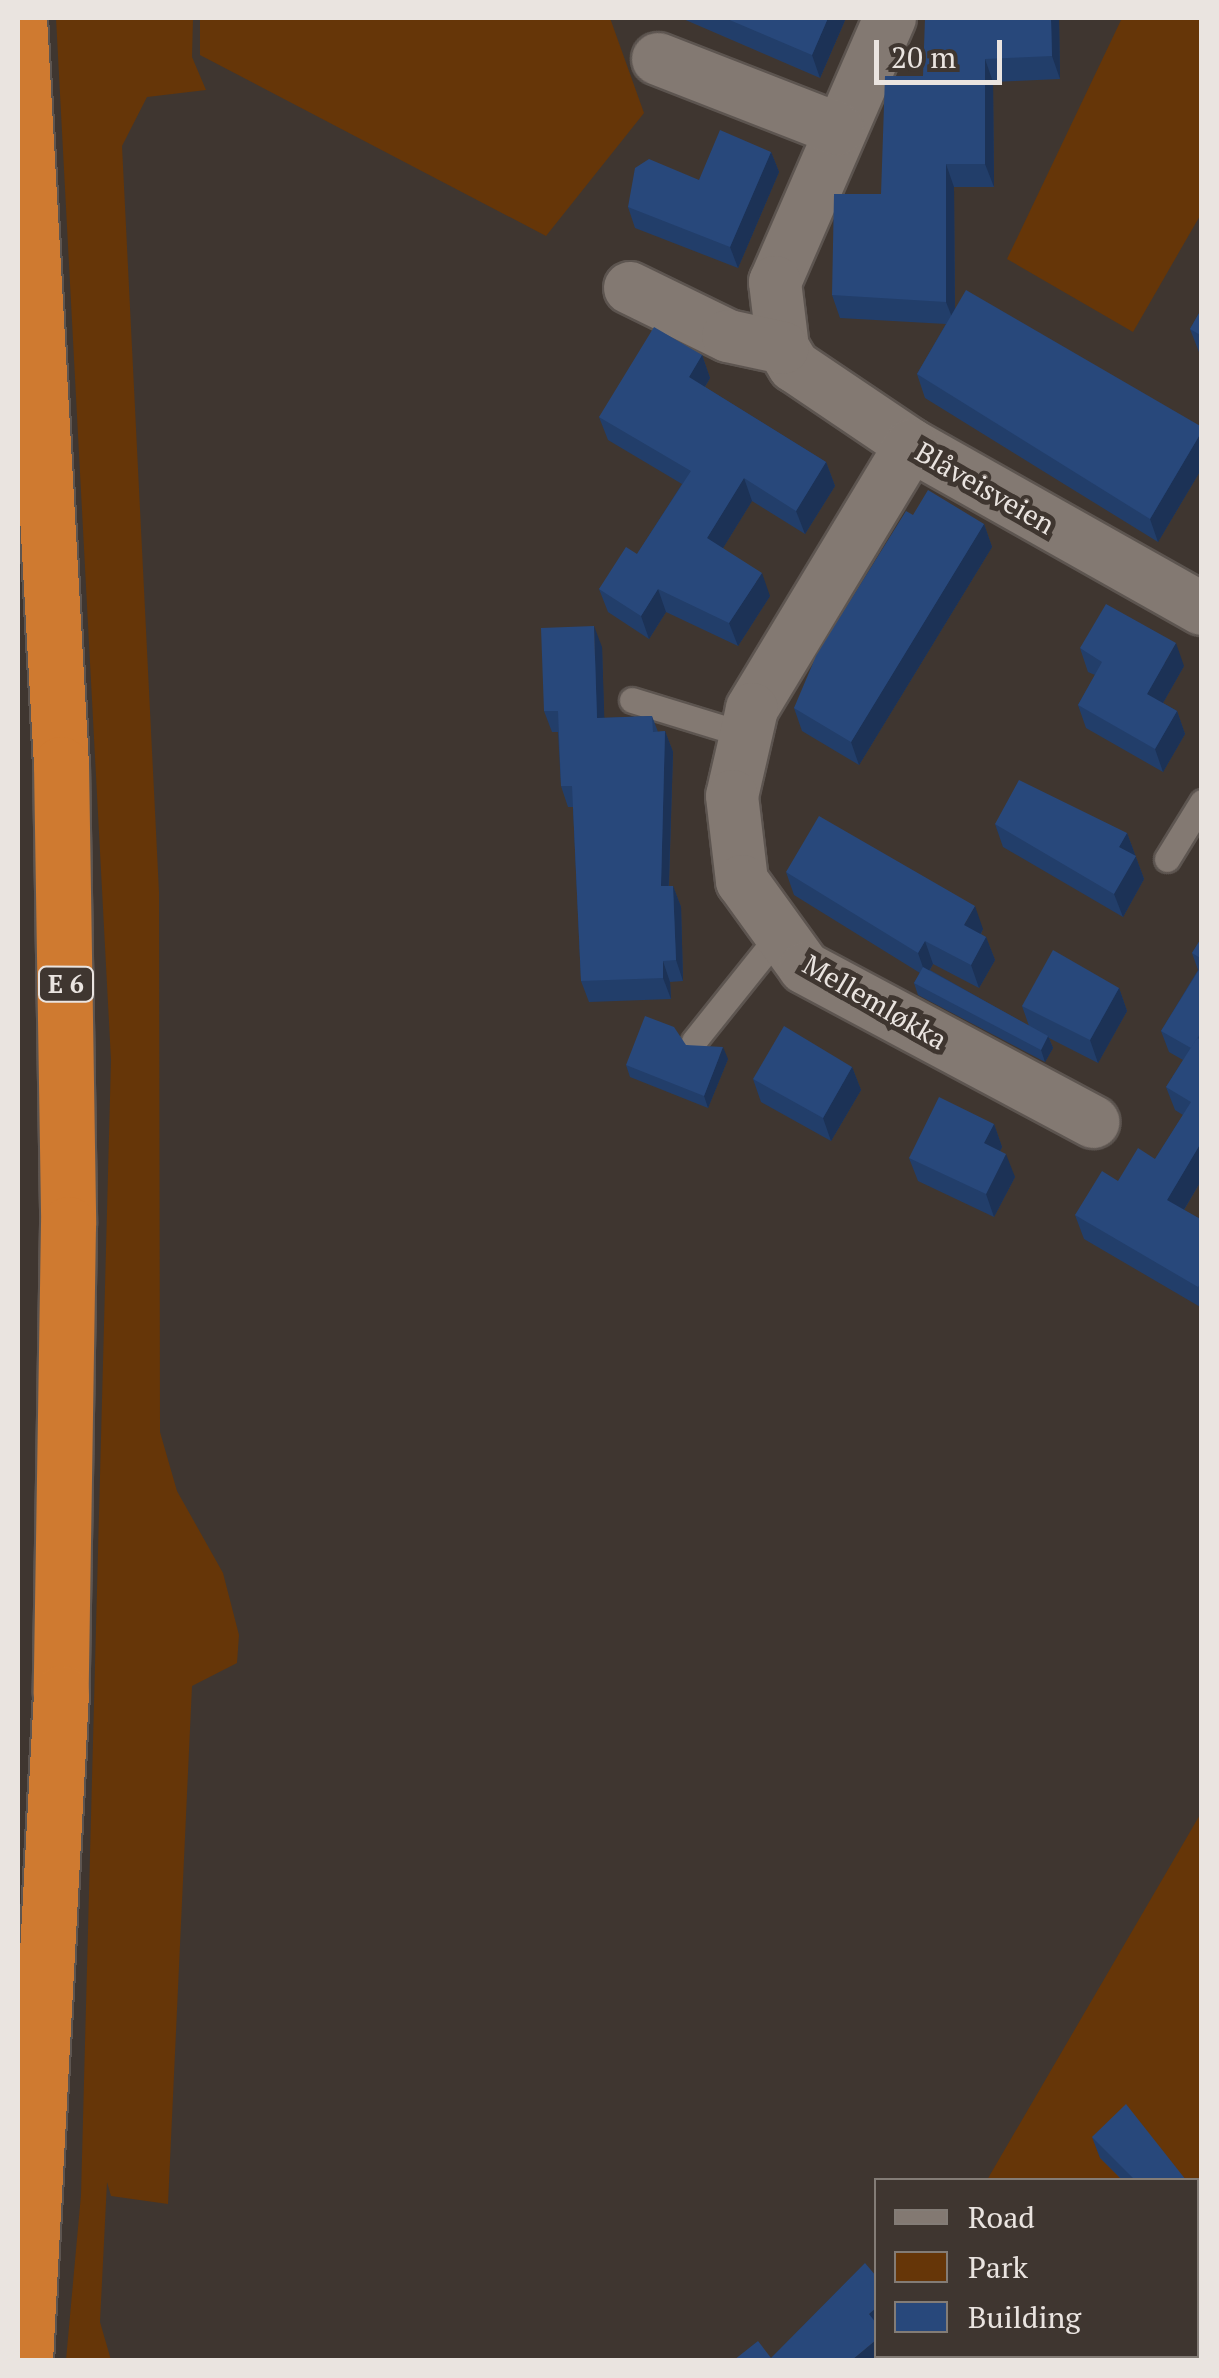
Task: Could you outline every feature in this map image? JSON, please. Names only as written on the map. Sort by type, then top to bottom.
[{"type":"highway","name":"E 6","points":[[19,18],[58,686],[68,1224],[61,1692],[26,2360]]},
{"type":"street","points":[[630,288],[728,336],[783,348],[775,282],[838,129],[890,18]]},
{"type":"street","points":[[658,59],[838,129]]},
{"type":"street","name":"Blåveisveien","points":[[783,348],[794,366],[911,445],[1202,609]]},
{"type":"street","name":"Mellemløkka","points":[[911,445],[770,677],[746,735],[732,796],[742,881],[778,936],[805,968],[1092,1122]]},
{"type":"lane","points":[[632,700],[746,735]]},
{"type":"lane","points":[[1167,859],[1202,802]]},
{"type":"lane","points":[[694,1040],[778,936]]},
{"type":"green space","points":[[56,18],[193,18],[192,57],[206,90],[147,97],[122,146],[159,892],[160,1432],[177,1491],[223,1573],[239,1635],[237,1663],[192,1686],[168,2204],[111,2196],[107,2182],[100,2322],[111,2360],[66,2360],[81,2195],[111,1060]]},
{"type":"green space","points":[[200,18],[610,18],[644,113],[546,236],[200,55]]},
{"type":"green space","points":[[1122,18],[1202,18],[1201,214],[1133,332],[1007,259]]},
{"type":"green space","points":[[1201,1813],[1201,2360],[1023,2360],[1199,2358],[1199,2178],[988,2178]]},
{"type":"building","points":[[725,18],[828,18],[812,55]]},
{"type":"building","points":[[925,18],[1051,18],[1052,56],[985,59],[985,164],[946,164],[946,302],[832,295],[834,194],[881,194],[885,76],[923,76]]},
{"type":"building","points":[[720,130],[771,152],[730,247],[628,207],[635,168],[649,159],[699,180]]},
{"type":"building","points":[[966,290],[1202,427],[1150,519],[917,374]]},
{"type":"building","points":[[1202,308],[1202,336],[1190,329]]},
{"type":"building","points":[[654,327],[702,355],[689,377],[826,462],[796,511],[744,478],[707,538],[762,573],[729,623],[658,589],[641,616],[599,589],[626,547],[637,554],[691,471],[599,417]]},
{"type":"building","points":[[928,490],[984,524],[851,742],[794,708],[816,656],[906,511],[913,515]]},
{"type":"building","points":[[1106,604],[1176,643],[1147,694],[1177,711],[1155,749],[1078,705],[1102,662],[1080,648]]},
{"type":"building","points":[[594,626],[597,718],[652,716],[653,732],[665,731],[661,886],[673,886],[676,960],[663,961],[663,978],[581,981],[572,786],[561,786],[558,711],[544,711],[541,628]]},
{"type":"building","points":[[1019,780],[1127,833],[1119,847],[1136,856],[1114,894],[995,824]]},
{"type":"building","points":[[819,816],[975,906],[964,925],[986,937],[971,965],[925,941],[918,953],[786,872]]},
{"type":"building","points":[[1202,937],[1202,959],[1192,953]]},
{"type":"building","points":[[1053,950],[1119,988],[1090,1040],[1022,1006]]},
{"type":"building","points":[[1202,965],[1202,1031],[1191,1048],[1161,1031]]},
{"type":"building","points":[[923,967],[1048,1036],[1041,1050],[914,983]]},
{"type":"building","points":[[645,1016],[674,1027],[686,1045],[723,1047],[704,1096],[626,1065]]},
{"type":"building","points":[[784,1026],[852,1067],[823,1118],[753,1079]]},
{"type":"building","points":[[1197,1038],[1202,1040],[1202,1141],[1167,1200],[1202,1220],[1202,1281],[1198,1287],[1075,1215],[1102,1171],[1118,1181],[1138,1148],[1155,1159],[1191,1102],[1166,1087]]},
{"type":"building","points":[[939,1097],[994,1124],[984,1143],[1006,1154],[986,1194],[909,1158]]},
{"type":"building","points":[[1126,2104],[1184,2178],[1133,2178],[1092,2137]]},
{"type":"building","points":[[1199,2188],[1202,2189],[1199,2281]]},
{"type":"building","points":[[865,2263],[874,2274],[874,2310],[869,2314],[874,2320],[874,2342],[852,2360],[734,2360],[758,2341],[771,2358]]}]
